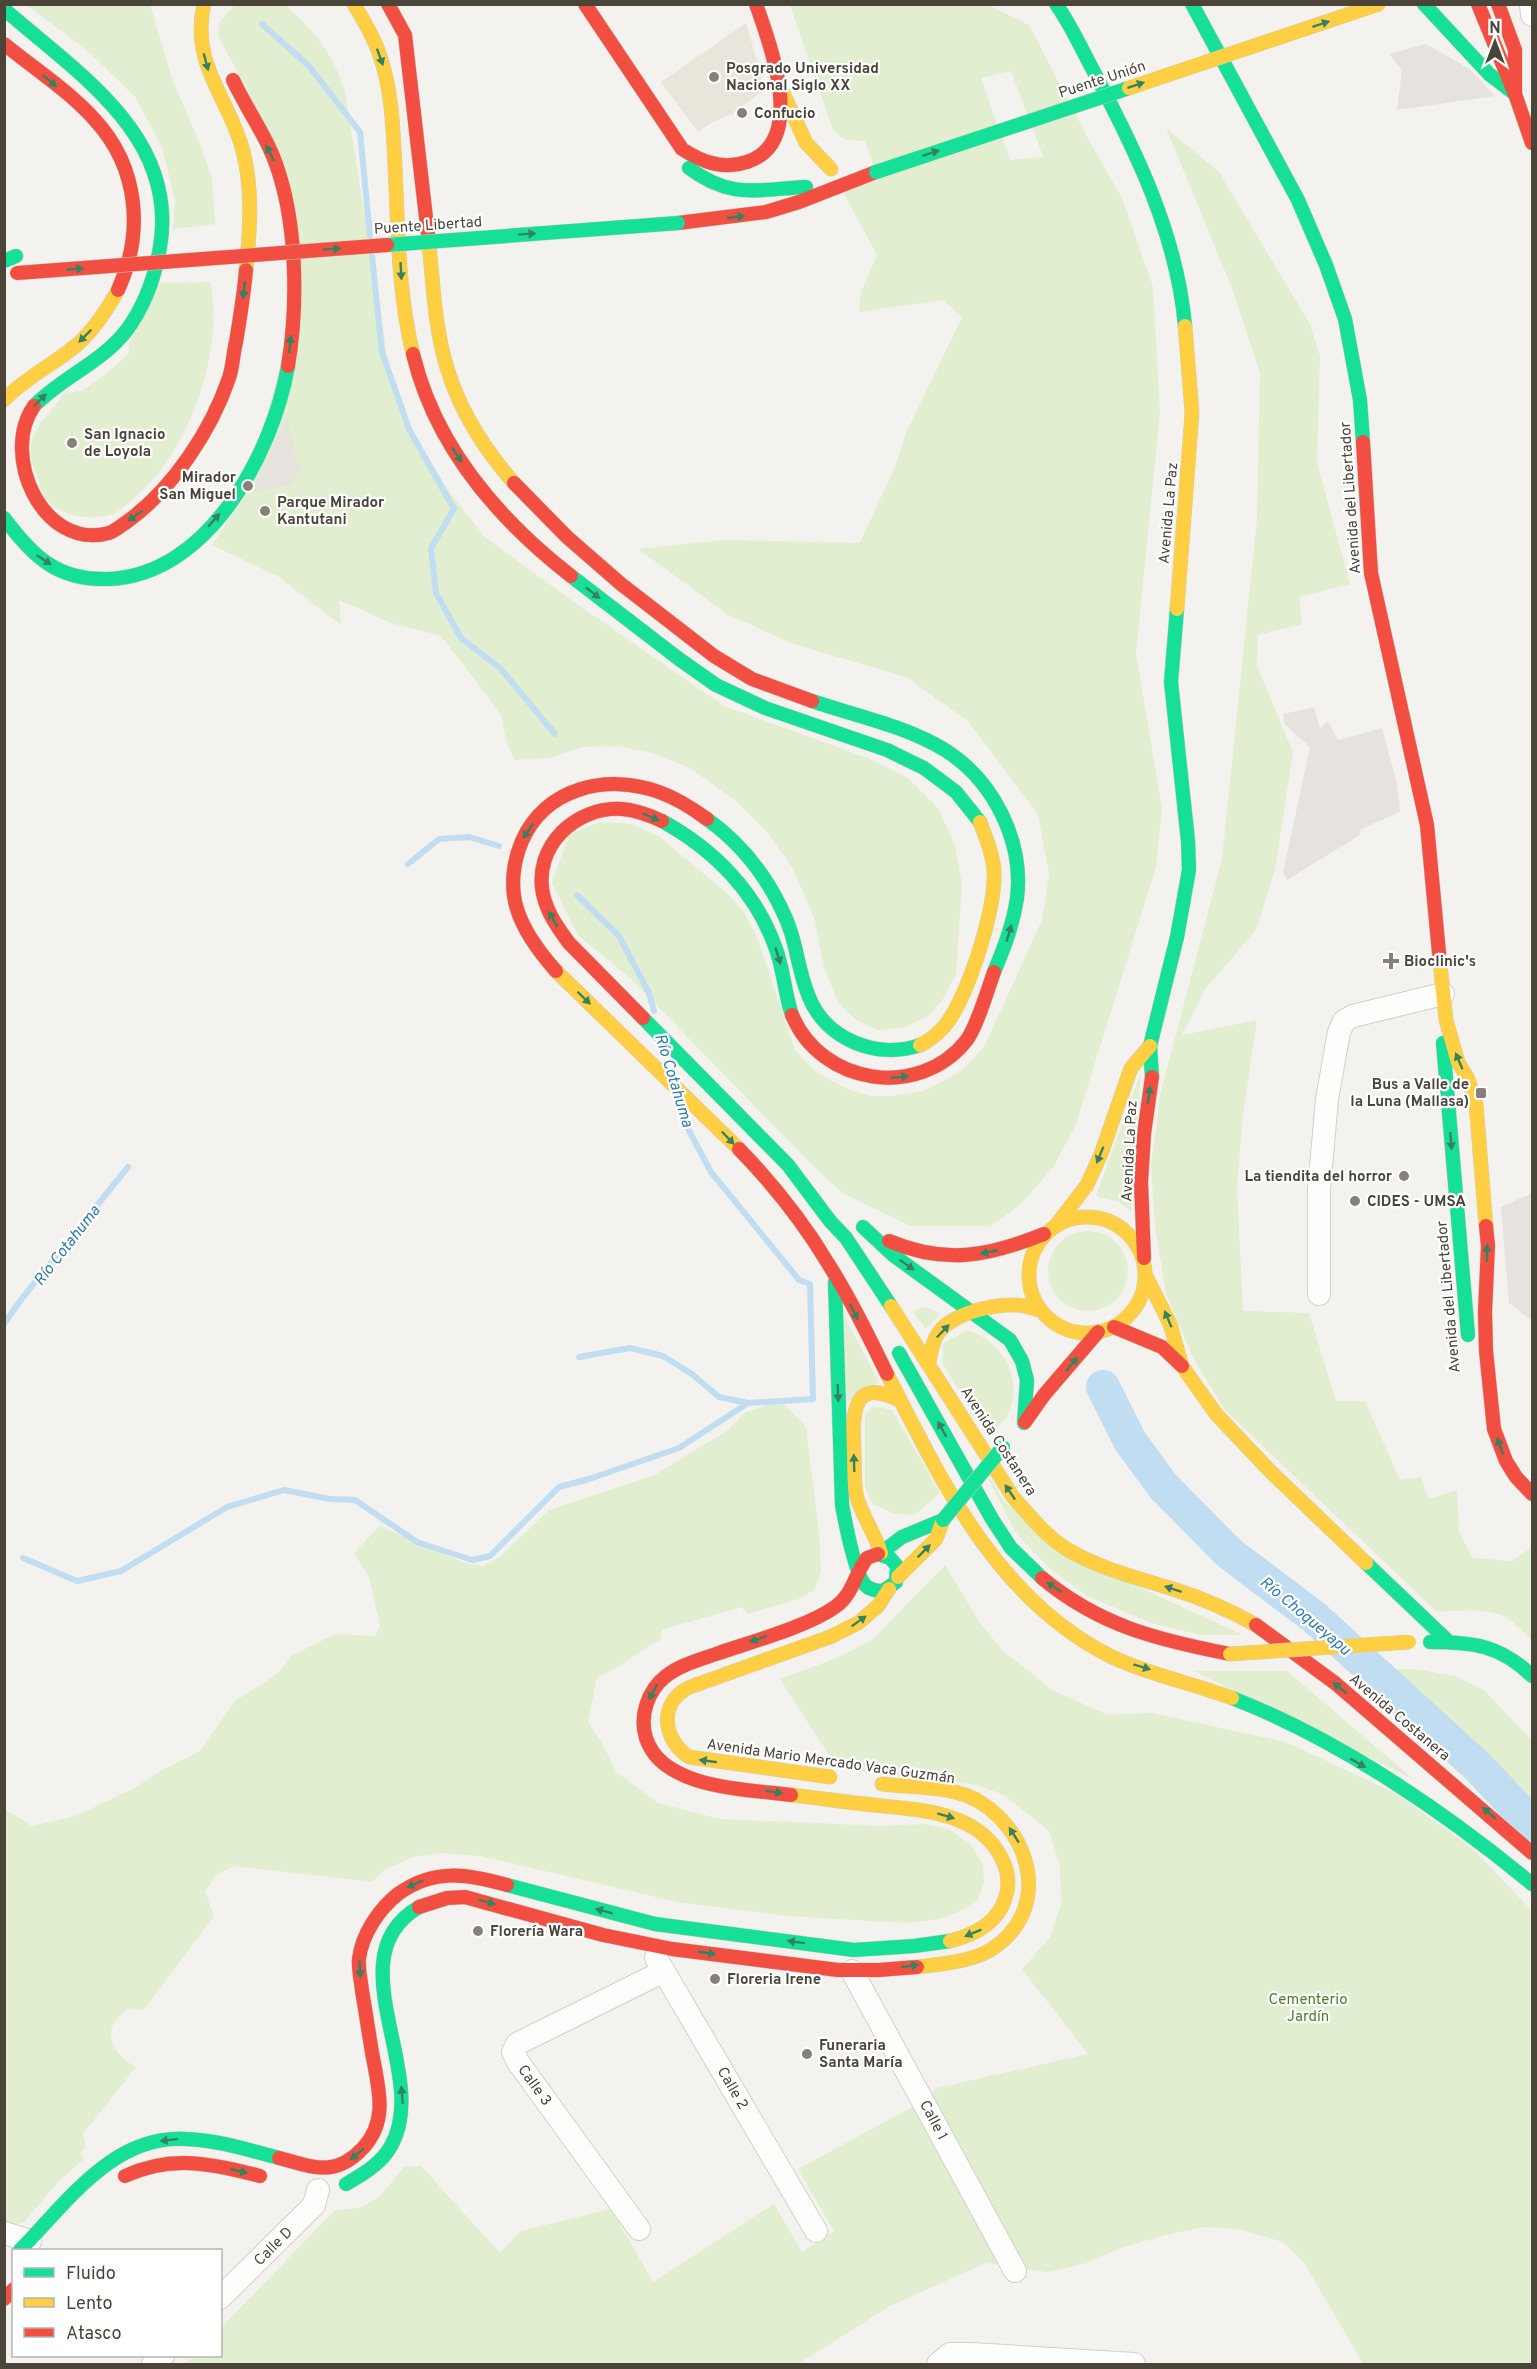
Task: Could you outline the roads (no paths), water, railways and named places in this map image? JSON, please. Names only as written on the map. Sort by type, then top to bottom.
[{"type":"main road","points":[[4,9],[110,101],[134,131],[152,162],[162,201],[163,237],[153,277],[140,309],[117,341],[42,396],[17,429],[14,470],[22,495],[36,512],[56,527],[83,536],[110,533],[138,515],[169,486],[201,437],[229,378],[245,288],[249,218],[247,184],[243,152],[212,83],[203,54],[200,16],[204,4]]},
{"type":"main road","points":[[354,4],[372,35],[386,72],[392,118],[403,294],[410,347],[422,384],[448,441],[474,482],[507,520],[537,547],[687,667],[727,691],[766,710],[900,753],[929,769],[972,808],[983,828],[993,861],[994,893],[987,930],[949,1023],[936,1035],[918,1046],[901,1051],[884,1052],[849,1041],[818,1016],[804,987],[798,952],[782,908],[751,856],[720,828],[689,807],[657,790],[624,783],[593,784],[569,791],[544,808],[523,836],[515,862],[515,906],[528,935],[558,973],[687,1096],[748,1159],[794,1215],[834,1272],[899,1400],[944,1482],[992,1560],[1010,1581],[1050,1616],[1119,1660],[1191,1683],[1248,1705],[1310,1736],[1442,1812],[1533,1884]]},
{"type":"main road","name":"Avenida Costanera","points":[[388,4],[405,35],[437,318],[447,368],[464,411],[490,456],[524,495],[567,537],[621,584],[714,656],[761,683],[908,733],[943,749],[965,764],[984,784],[998,807],[1010,836],[1017,862],[1017,897],[1010,933],[968,1039],[956,1054],[938,1067],[899,1078],[876,1078],[854,1074],[834,1064],[817,1051],[792,1017],[778,953],[766,922],[751,897],[725,866],[694,841],[667,824],[638,812],[612,809],[594,812],[565,826],[545,854],[541,884],[551,918],[569,943],[788,1165],[814,1200],[847,1222],[846,1238],[902,1313],[929,1363],[1012,1497],[1035,1522],[1064,1547],[1089,1560],[1179,1591],[1254,1624],[1335,1683],[1533,1852]]},
{"type":"main road","points":[[585,4],[682,149],[689,168],[690,190]]},
{"type":"main road","points":[[708,205],[738,202],[793,187],[822,171],[806,143],[776,74],[756,4]]},
{"type":"main road","name":"Avenida La Paz","points":[[1056,4],[1119,119],[1156,201],[1182,293],[1192,413],[1171,682],[1189,870],[1177,937],[1150,1046],[1152,1074],[1144,1134],[1141,1182],[1144,1258]]},
{"type":"main road","name":"Avenida del Libertador","points":[[1192,4],[1298,200],[1326,265],[1345,320],[1360,400],[1371,573],[1427,825],[1446,1020],[1458,1062],[1468,1079],[1476,1104],[1488,1246],[1486,1351],[1494,1429],[1506,1461],[1516,1477],[1533,1494]]},
{"type":"main road","name":"Puente Unión","points":[[837,187],[1379,4]]},
{"type":"main road","points":[[1424,4],[1489,74],[1515,94]]},
{"type":"main road","points":[[1478,4],[1532,139]]},
{"type":"main road","points":[[1498,4],[1515,50],[1515,94]]},
{"type":"main road","points":[[1195,45],[1229,34]]},
{"type":"main road","points":[[4,45],[85,110],[105,132],[121,157],[136,209],[136,238],[122,285],[112,304],[86,336],[69,351],[16,386],[4,400]]},
{"type":"main road","points":[[4,518],[14,533],[35,554],[69,576],[103,581],[134,576],[170,561],[196,541],[227,505],[252,469],[273,423],[285,384],[291,326],[289,212],[278,169],[228,68]]},
{"type":"main road","points":[[739,164],[752,160],[763,152],[778,135],[781,110],[776,74]]},
{"type":"main road","name":"Puente Unión","points":[[1083,82],[1105,75]]},
{"type":"main road","points":[[682,149],[700,161],[712,164],[772,166]]},
{"type":"main road","points":[[689,168],[705,182],[728,190],[837,187]]},
{"type":"main road","name":"Puente Libertad","points":[[11,270],[678,223],[766,212],[837,187]]},
{"type":"main road","name":"Puente Libertad","points":[[381,229],[440,225]]},
{"type":"main road","points":[[240,240],[310,234]]},
{"type":"main road","points":[[122,248],[169,245]]},
{"type":"main road","name":"Avenida del Libertador","points":[[1446,1020],[1443,1050],[1469,1348]]},
{"type":"main road","name":"Avenida La Paz","points":[[1057,1224],[1087,1185],[1101,1154],[1131,1068],[1150,1046]]},
{"type":"main road","points":[[847,1222],[903,1248],[941,1256],[973,1256],[1009,1248],[1044,1234],[1057,1224],[1074,1217],[1092,1216],[1109,1220],[1124,1229],[1136,1242],[1144,1258],[1146,1276],[1144,1292],[1137,1306],[1127,1318],[1114,1327],[1098,1332],[1082,1333],[1066,1329],[1051,1321],[1040,1310],[1032,1295],[1028,1279],[1032,1255],[1044,1234]]},
{"type":"main road","points":[[847,1222],[836,1245],[854,1275]]},
{"type":"main road","points":[[847,1222],[1010,1340],[1023,1360],[1028,1376],[1014,1435]]},
{"type":"main road","points":[[834,1272],[840,1496],[844,1521],[863,1582],[873,1590],[889,1589]]},
{"type":"main road","points":[[1146,1276],[1170,1324],[1182,1366]]},
{"type":"main road","points":[[926,1298],[974,1313]]},
{"type":"main road","points":[[929,1363],[932,1344],[940,1330],[954,1320],[1014,1304],[1040,1310]]},
{"type":"main road","points":[[902,1313],[893,1341],[992,1519],[1011,1548],[1044,1580],[1103,1619],[1166,1641],[1230,1654]]},
{"type":"main road","points":[[1051,1321],[1055,1343]]},
{"type":"main road","points":[[1114,1327],[1162,1347],[1182,1366],[1216,1414],[1271,1472],[1449,1642]]},
{"type":"main road","points":[[645,1724],[667,1723],[670,1704],[676,1695],[694,1684],[820,1640],[858,1623],[878,1606],[898,1576],[936,1539],[943,1520],[1098,1332]]},
{"type":"main road","points":[[1044,1395],[1052,1364]]},
{"type":"main road","points":[[881,1553],[878,1539],[866,1519],[856,1494],[853,1411],[861,1398],[875,1392],[884,1392],[899,1400]]},
{"type":"main road","points":[[866,1519],[888,1529],[910,1531]]},
{"type":"main road","points":[[943,1520],[894,1539],[881,1553],[866,1559],[849,1594],[834,1609],[813,1619],[678,1668],[657,1684],[647,1705],[646,1738],[665,1767],[686,1778],[714,1784],[941,1814],[980,1832],[1002,1855],[1008,1878],[1008,1890],[1031,1890]]},
{"type":"main road","points":[[881,1553],[895,1561],[898,1576]]},
{"type":"main road","points":[[813,1619],[820,1640]]},
{"type":"main road","points":[[1191,1662],[1230,1654],[1409,1642],[1475,1643],[1502,1652],[1514,1659],[1533,1676]]},
{"type":"main road","points":[[1089,1643],[1134,1651]]},
{"type":"main road","points":[[699,1660],[707,1680]]},
{"type":"main road","name":"Avenida Mario Mercado Vaca Guzmán","points":[[667,1723],[672,1741],[681,1752],[689,1757],[846,1779]]},
{"type":"main road","name":"Avenida Mario Mercado Vaca Guzmán","points":[[30,2247],[71,2195],[106,2163],[148,2143],[169,2139],[197,2139],[315,2182],[343,2186],[365,2175],[383,2160],[393,2145],[400,2127],[402,2092],[381,1973],[383,1956],[388,1942],[408,1914],[421,1904],[443,1897],[465,1897],[652,1935],[853,1960],[880,1970],[961,1960],[981,1955],[996,1947],[1022,1920],[1031,1890],[1029,1872],[1019,1842],[1007,1825],[993,1811],[977,1801],[954,1793],[868,1782]]},
{"type":"main road","points":[[888,1807],[891,1785]]},
{"type":"main road","name":"Avenida Mario Mercado Vaca Guzmán","points":[[315,2182],[359,2153],[372,2139],[380,2120],[381,2098],[360,1977],[359,1959],[364,1938],[378,1915],[393,1898],[409,1886],[433,1877],[470,1875],[652,1935],[853,1960],[877,1950],[968,1936],[982,1929],[994,1919],[1004,1904],[1008,1890]]},
{"type":"main road","points":[[378,1915],[398,1927]]},
{"type":"main road","points":[[112,2184],[155,2163],[177,2161],[203,2163],[272,2179]]},
{"type":"street","points":[[1531,4],[1533,15]]},
{"type":"street","points":[[1319,1294],[1319,1189],[1327,1099],[1339,1032],[1344,1021],[1353,1016],[1443,994]]},
{"type":"street","name":"Calle 2","points":[[652,1935],[664,1971],[816,2231]]},
{"type":"street","name":"Calle 1","points":[[853,1960],[1015,2271]]},
{"type":"street","name":"Calle 3","points":[[639,2229],[513,2052],[517,2044],[664,1971]]},
{"type":"street","name":"Calle D","points":[[222,2296],[314,2205],[315,2182]]},
{"type":"street","points":[[4,2232],[30,2247]]},
{"type":"street","points":[[944,2359],[1134,2364]]},
{"type":"waterway","points":[[262,24],[309,66],[360,132],[370,236]]},
{"type":"waterway","points":[[372,256],[382,352],[409,429],[454,509],[431,548],[436,593],[461,638],[501,669],[555,734]]},
{"type":"waterway","name":"Río Cotahuma","points":[[408,864],[439,839],[469,837],[499,846]]},
{"type":"waterway","name":"Río Cotahuma","points":[[577,895],[619,936],[649,993],[654,1011]]},
{"type":"waterway","points":[[23,1558],[77,1581],[121,1571],[227,1507],[284,1490],[330,1499],[355,1500],[417,1542],[472,1560],[490,1556],[559,1487],[679,1448],[748,1403],[813,1399],[810,1284],[799,1280],[711,1172],[685,1123],[681,1108]]},
{"type":"waterway","name":"Río Cotahuma","points":[[4,1324],[128,1167]]},
{"type":"waterway","points":[[579,1357],[630,1348],[663,1356],[692,1374],[719,1397],[748,1403]]},
{"type":"waterway","name":"Río Choqueyapu","points":[[1103,1387],[1130,1441],[1163,1486],[1229,1553],[1314,1617],[1477,1766],[1532,1824]]},
{"type":"place","name":"Posgrado Universidad Nacional Siglo XX","points":[[714,77]]},
{"type":"place","name":"Confucio","points":[[742,113]]},
{"type":"place","name":"San Ignacio de Loyola","points":[[72,443]]},
{"type":"place","name":"Mirador San Miguel","points":[[248,486]]},
{"type":"place","name":"Parque Mirador Kantutani","points":[[265,511]]},
{"type":"place","name":"Bioclinic's","points":[[1391,961]]},
{"type":"place","name":"Bus a Valle de la Luna (Mallasa)","points":[[1481,1093]]},
{"type":"place","name":"La tiendita del horror","points":[[1404,1176]]},
{"type":"place","name":"CIDES - UMSA","points":[[1355,1201]]},
{"type":"place","name":"Florería Wara","points":[[478,1931]]},
{"type":"place","name":"Floreria Irene","points":[[715,1979]]},
{"type":"place","name":"Funeraria Santa María","points":[[807,2054]]},
{"type":"park label","name":"Cementerio Jardín","points":[[1308,2008]]}]
